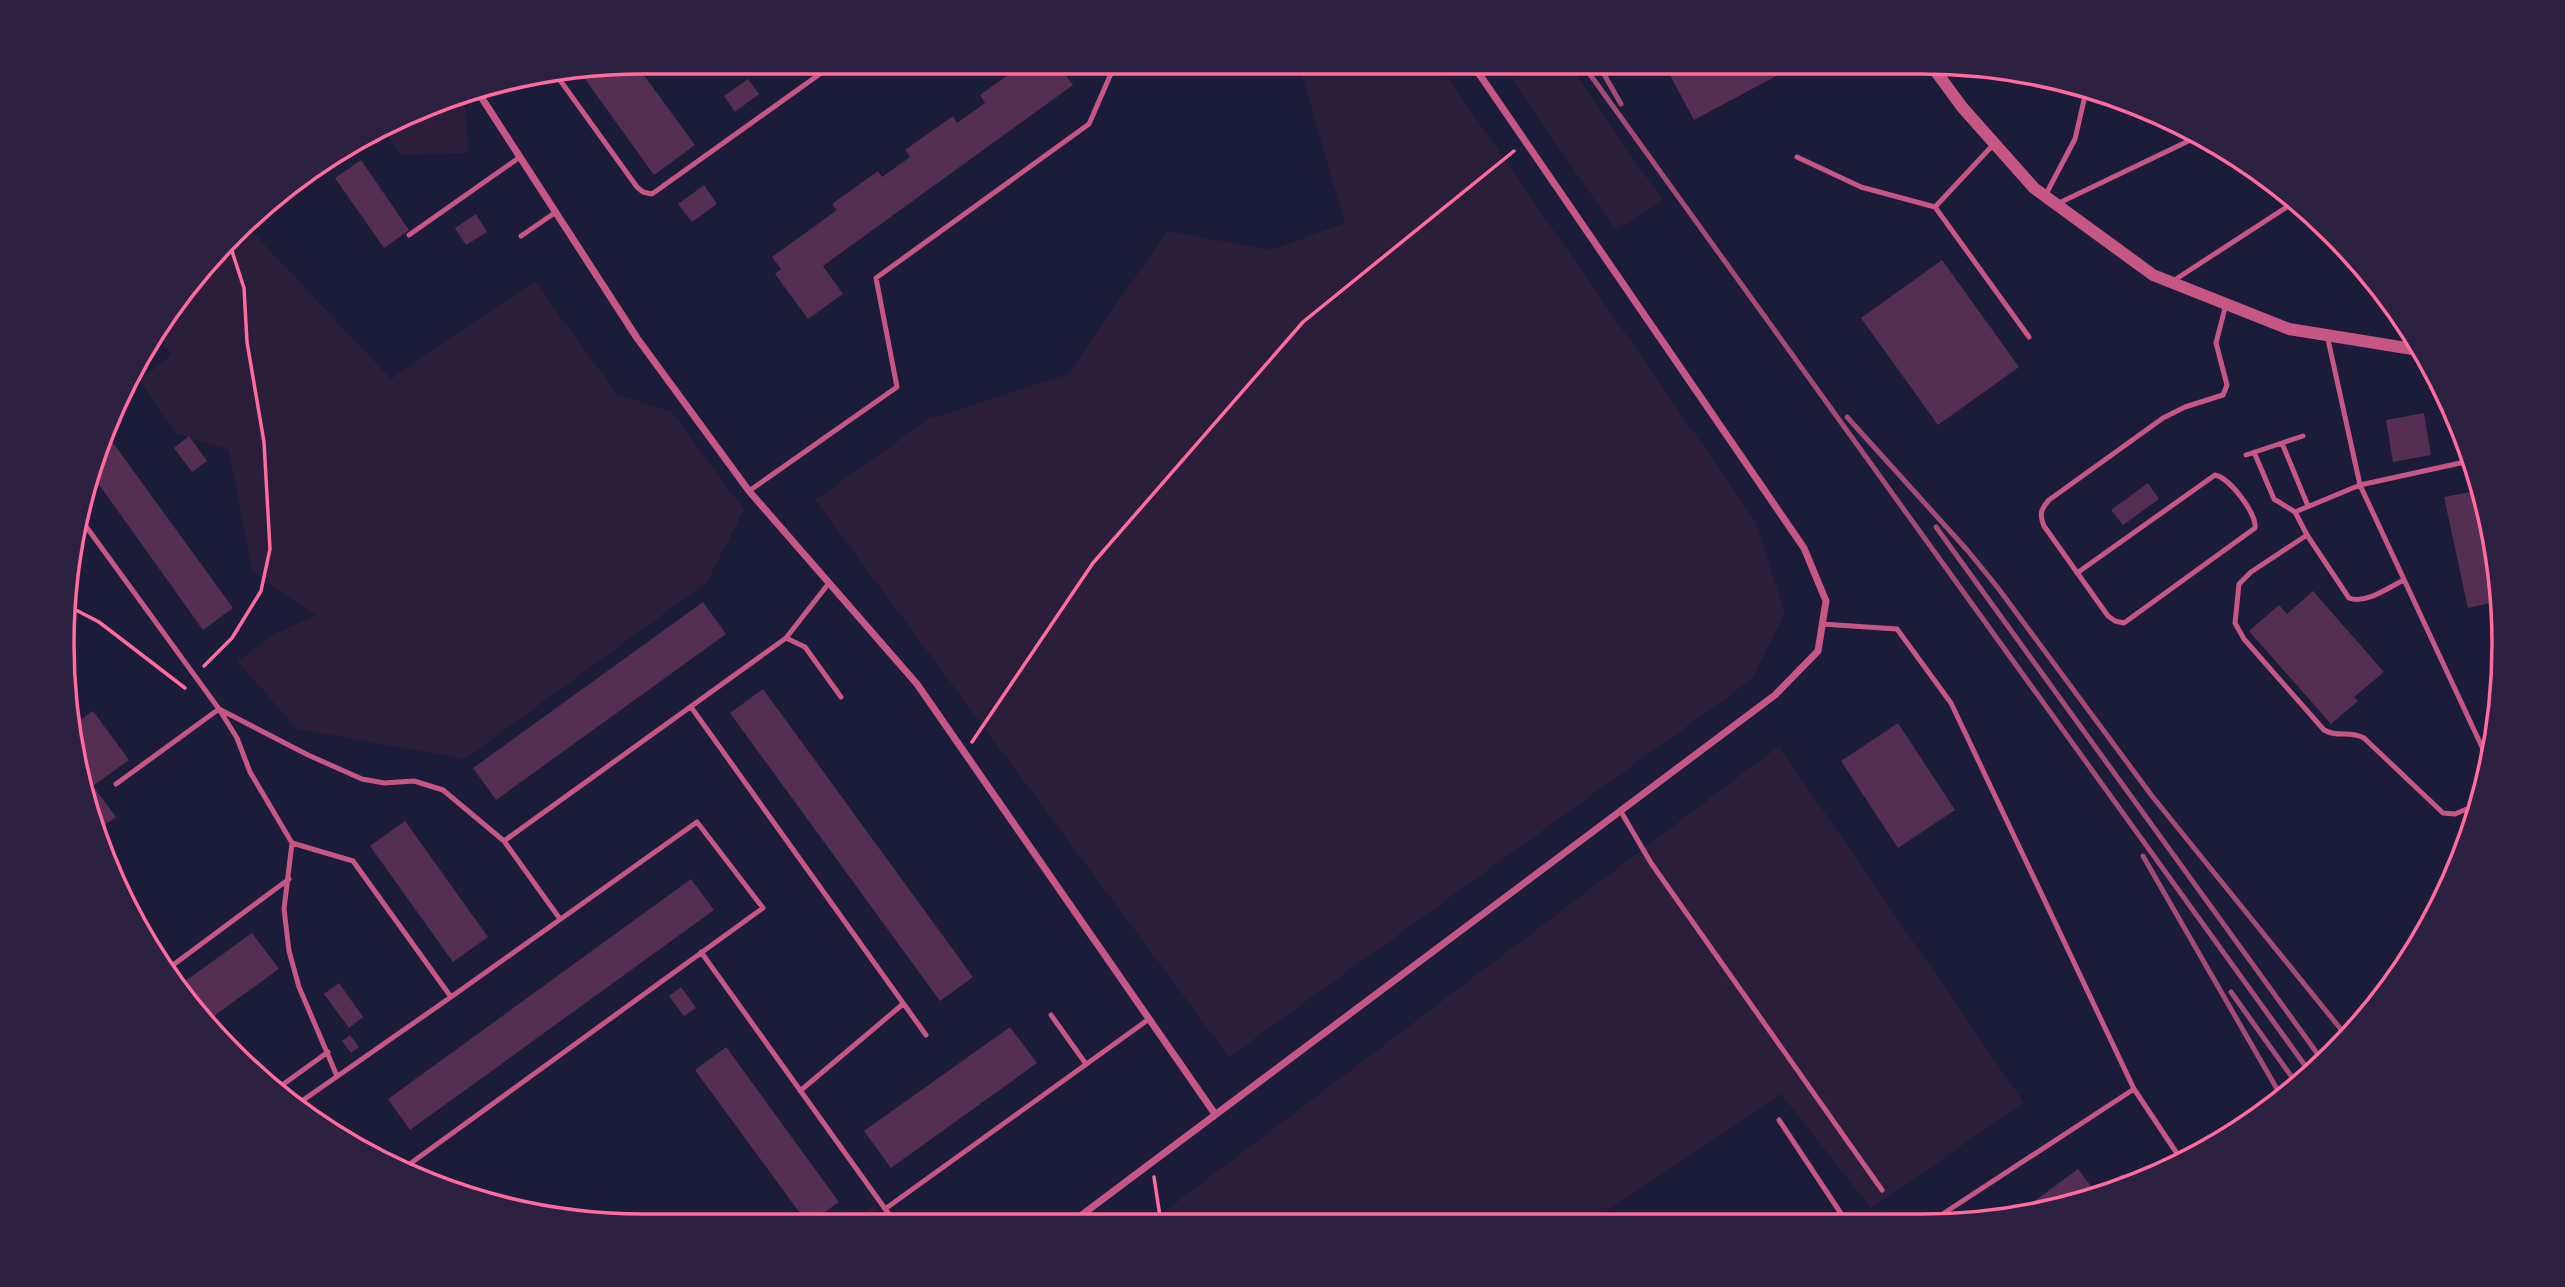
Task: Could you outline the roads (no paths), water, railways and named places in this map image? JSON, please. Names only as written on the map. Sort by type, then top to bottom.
[{"type":"street","points":[[1082,1214],[1775,695],[1818,650],[1826,601],[1804,548],[1479,74]]},
{"type":"street","points":[[1938,74],[1962,107],[2034,188],[2153,275],[2289,329],[2407,346]]},
{"type":"street","points":[[482,97],[637,338],[750,491],[917,684],[1215,1114]]},
{"type":"lane","points":[[560,80],[637,187],[652,194],[820,74]]},
{"type":"lane","points":[[750,491],[897,387],[876,278],[1089,124],[1111,74]]},
{"type":"lane","points":[[2045,196],[2074,139],[2085,98]]},
{"type":"lane","points":[[2057,204],[2189,141]]},
{"type":"lane","points":[[1935,207],[1995,144]]},
{"type":"lane","points":[[409,235],[520,156]]},
{"type":"lane","points":[[1797,156],[1861,187],[1935,207],[2029,337]]},
{"type":"lane","points":[[2171,282],[2287,207]]},
{"type":"lane","points":[[521,236],[556,212]]},
{"type":"lane","points":[[2077,573],[2215,475],[2228,481],[2256,522],[2255,528],[2249,535],[2124,623],[2108,616],[2077,573],[2044,526],[2040,517],[2042,508],[2049,500],[2163,418],[2185,407],[2223,395],[2227,385],[2216,343],[2226,304]]},
{"type":"lane","points":[[2327,335],[2360,485],[2482,747]]},
{"type":"lane","points":[[2246,455],[2303,436]]},
{"type":"lane","points":[[2282,443],[2308,506]]},
{"type":"lane","points":[[2254,452],[2274,499],[2295,512],[2349,598],[2356,601],[2363,599],[2404,580]]},
{"type":"lane","points":[[2295,512],[2360,485],[2462,463]]},
{"type":"lane","points":[[85,526],[218,708],[237,738],[250,772],[292,843],[284,909],[289,951],[299,987],[337,1076]]},
{"type":"lane","points":[[2307,535],[2243,578],[2237,592],[2235,624],[2238,630],[2324,730],[2332,734],[2356,733],[2364,738],[2443,813],[2455,814],[2466,809]]},
{"type":"lane","points":[[504,841],[786,638],[829,583]]},
{"type":"lane","points":[[1822,624],[1897,629],[1951,703],[2134,1089],[2177,1153]]},
{"type":"lane","points":[[786,638],[805,647],[841,697]]},
{"type":"lane","points":[[691,707],[926,1035]]},
{"type":"lane","points":[[116,784],[218,708]]},
{"type":"lane","points":[[218,708],[308,755],[362,779],[384,783],[414,781],[443,790],[504,841],[560,919]]},
{"type":"lane","points":[[1620,810],[1651,863],[1882,1191]]},
{"type":"lane","points":[[303,1100],[697,822],[763,908],[410,1164]]},
{"type":"lane","points":[[292,843],[353,861],[451,997]]},
{"type":"lane","points":[[173,965],[289,879]]},
{"type":"lane","points":[[701,952],[889,1214]]},
{"type":"lane","points":[[800,1091],[904,1004]]},
{"type":"lane","points":[[1051,1015],[1086,1064]]},
{"type":"lane","points":[[885,1209],[1149,1019]]},
{"type":"lane","points":[[283,1084],[328,1052]]},
{"type":"lane","points":[[1945,1213],[2134,1089]]},
{"type":"lane","points":[[1779,1120],[1841,1214]]},
{"type":"railway","points":[[1590,74],[2305,1065]]},
{"type":"railway","points":[[1604,74],[1621,104]]},
{"type":"railway","points":[[1847,417],[1998,588],[2152,796],[2341,1029]]},
{"type":"railway","points":[[1936,527],[2317,1054]]},
{"type":"railway","points":[[2143,856],[2277,1089]]},
{"type":"railway","points":[[2231,992],[2291,1077]]}]
